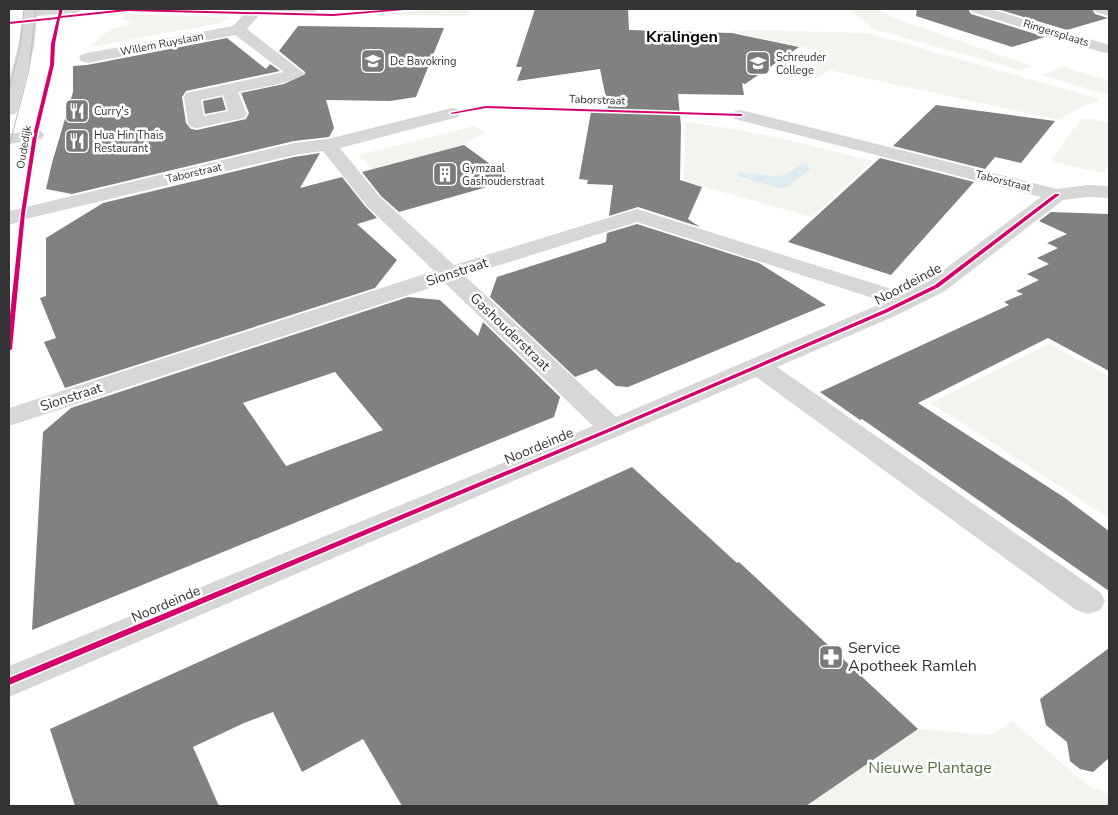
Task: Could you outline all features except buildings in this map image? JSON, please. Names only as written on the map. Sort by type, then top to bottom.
[{"type":"street","points":[[32,10],[76,9]]},
{"type":"street","points":[[245,9],[313,9]]},
{"type":"street","points":[[228,90],[296,73],[238,30],[257,9]]},
{"type":"street","name":"Ringersplaats","points":[[977,9],[1106,49]]},
{"type":"street","points":[[1101,9],[1109,12]]},
{"type":"street","name":"Oudedijk","points":[[9,110],[26,47],[32,10]]},
{"type":"street","name":"Willem Ruyslaan","points":[[87,58],[238,30]]},
{"type":"street","points":[[9,48],[26,47]]},
{"type":"street","name":"Taborstraat","points":[[9,219],[23,213],[284,151],[328,145],[452,113]]},
{"type":"street","name":"Taborstraat","points":[[740,115],[1057,195]]},
{"type":"street","points":[[9,139],[35,135]]},
{"type":"street","name":"Gashouderstraat","points":[[328,145],[372,201],[612,429]]},
{"type":"street","points":[[1057,195],[1088,191],[1109,192]]},
{"type":"street","name":"Noordeinde","points":[[9,682],[886,312],[937,286],[1057,195]]},
{"type":"street","name":"Sionstraat","points":[[9,417],[637,215],[905,301]]},
{"type":"street","points":[[758,366],[1088,601]]},
{"type":"green space","points":[[432,9],[470,9],[466,16],[394,15],[394,13]]},
{"type":"green space","points":[[849,9],[878,9],[894,18],[1032,66],[1021,70],[873,29]]},
{"type":"green space","points":[[126,14],[229,17],[221,23],[90,47],[110,29],[129,25],[130,22],[121,19]]},
{"type":"green space","points":[[730,31],[867,33],[1100,99],[1067,114],[1060,120],[829,70],[819,77],[805,78],[810,74],[791,70],[821,51]]},
{"type":"green space","points":[[1065,67],[1109,81],[1109,95],[1041,75]]},
{"type":"green space","points":[[1081,119],[1109,123],[1109,163],[1104,172],[1055,162],[1051,159]]},
{"type":"green space","points":[[685,122],[757,134],[873,161],[812,217],[684,181]]},
{"type":"green space","points":[[474,126],[485,133],[466,142],[392,191],[359,155]]},
{"type":"green space","points":[[1049,344],[1109,376],[1109,518],[931,403]]},
{"type":"green space","name":"Nieuwe Plantage","points":[[1012,721],[1089,786],[1109,794],[1109,806],[806,806],[918,729],[993,735]]},
{"type":"shaded area","points":[[801,164],[807,165],[810,169],[788,187],[779,188],[738,176],[737,173],[778,176],[786,174]]},
{"type":"tram line","points":[[9,90],[20,47],[24,9]]},
{"type":"tram line","points":[[9,147],[29,70],[36,9]]},
{"type":"cycle path","points":[[9,349],[23,213],[35,135],[52,65],[53,44],[61,9]]},
{"type":"cycle path","points":[[9,23],[127,10],[333,15],[404,9]]},
{"type":"cycle path","points":[[452,113],[486,107],[741,115]]},
{"type":"cycle path","points":[[9,682],[612,429],[886,311],[937,286],[1057,195]]},
{"type":"place","name":"De Bavokring","points":[[373,61]]},
{"type":"place","name":"Schreuder College","points":[[758,63]]},
{"type":"place","name":"Curry's","points":[[77,111]]},
{"type":"place","name":"Hua Hin Thais Restaurant","points":[[77,141]]},
{"type":"place","name":"Gymzaal Gashouderstraat","points":[[445,174]]},
{"type":"place","name":"Service Apotheek Ramleh","points":[[831,657]]},
{"type":"district","name":"Kralingen","points":[[682,37]]}]
